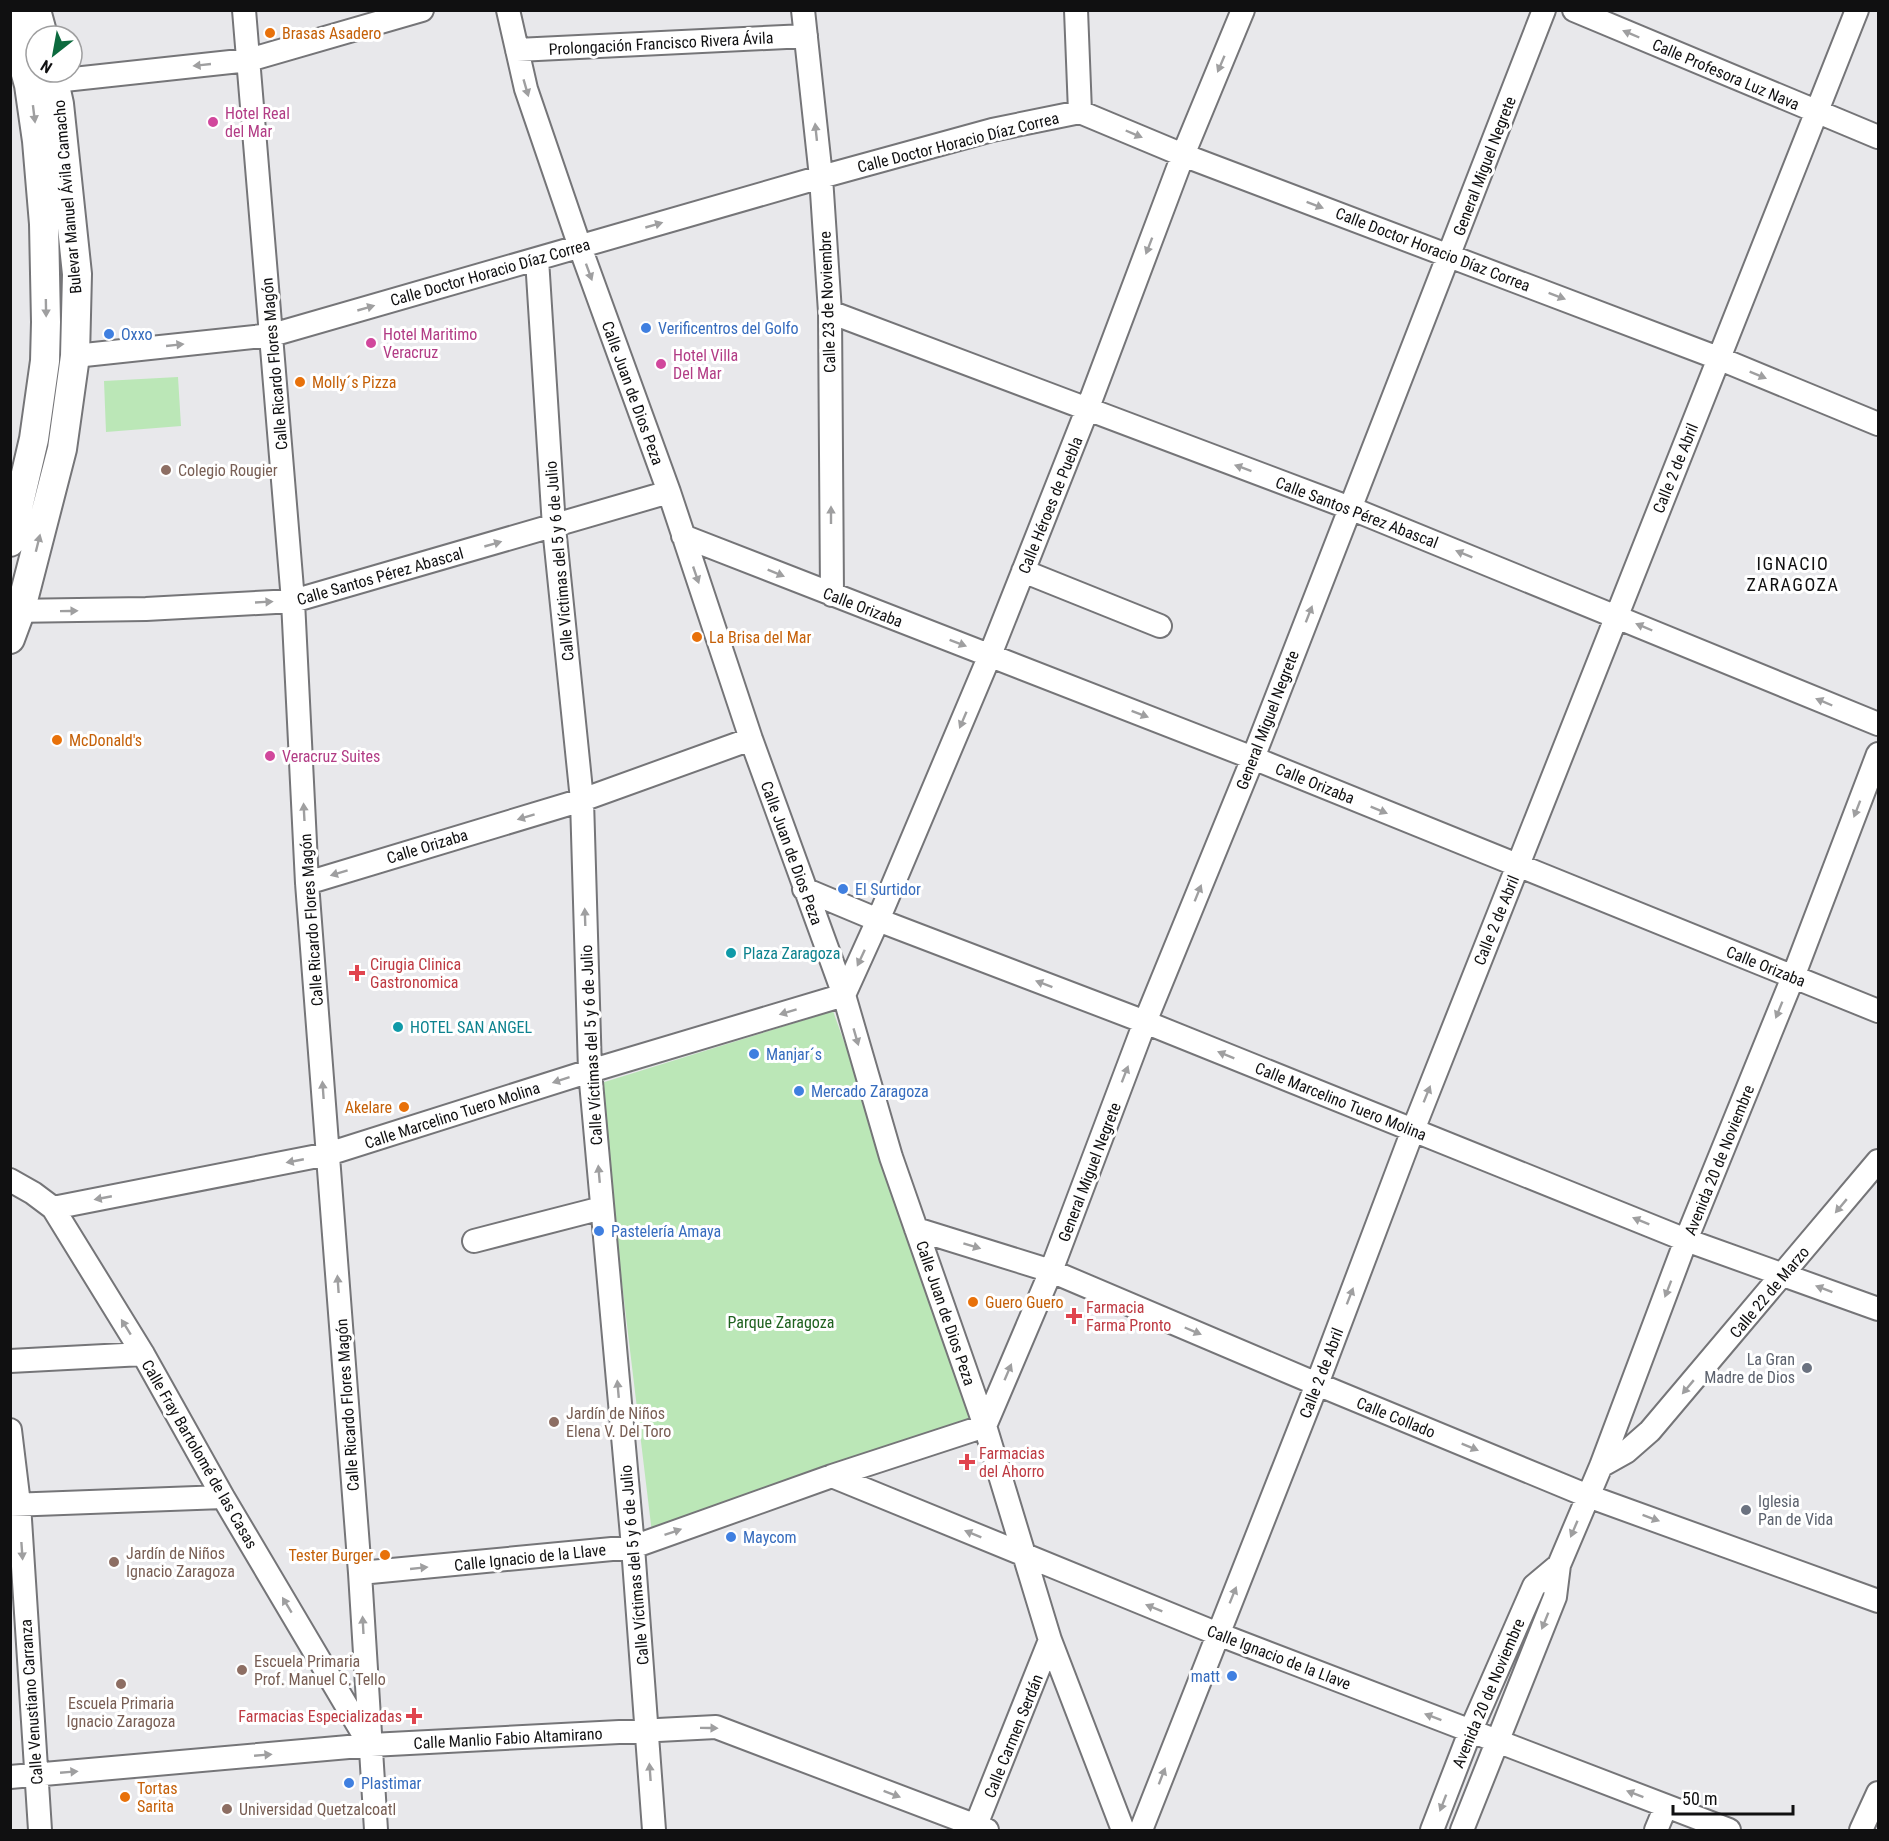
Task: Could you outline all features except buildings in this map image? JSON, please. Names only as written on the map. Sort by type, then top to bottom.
[{"type":"main road","name":"Bulevar Manuel Ávila Camacho","points":[[10,16],[29,85],[34,118],[45,224],[46,322],[45,361],[34,439],[10,542]]},
{"type":"main road","name":"Bulevar Manuel Ávila Camacho","points":[[10,639],[15,611],[62,449],[75,356],[77,274],[55,84]]},
{"type":"street","name":"Calle Ricardo Flores Magón","points":[[244,10],[293,601],[307,883],[360,1573],[376,1830]]},
{"type":"street","points":[[84,74],[249,60],[422,10]]},
{"type":"street","name":"Calle Juan de Dios Peza","points":[[508,10],[526,89],[580,247],[669,492],[751,739],[844,995],[891,1156],[985,1426],[1050,1640],[1123,1830]]},
{"type":"street","name":"Calle 23 de Noviembre","points":[[803,10],[821,177],[830,312],[832,595]]},
{"type":"street","points":[[1076,10],[1080,112]]},
{"type":"street","name":"Calle Héroes de Puebla","points":[[844,995],[990,655],[1087,410],[1183,155],[1243,10]]},
{"type":"street","name":"General Miguel Negrete","points":[[985,1426],[1051,1271],[1145,1022],[1253,758],[1544,10]]},
{"type":"street","name":"Calle Profesora Luz Nava","points":[[1574,10],[1878,137]]},
{"type":"street","name":"Calle 2 de Abril","points":[[1141,1830],[1317,1384],[1413,1130],[1815,111],[1857,10]]},
{"type":"street","name":"Prolongación Francisco Rivera Ávila","points":[[517,50],[806,36]]},
{"type":"street","name":"Calle Doctor Horacio Díaz Correa","points":[[75,356],[272,335],[821,177],[992,130],[1080,112],[1183,155],[1718,358],[1878,424]]},
{"type":"street","name":"Calle Víctimas del 5 y 6 de Julio","points":[[537,259],[554,526],[582,800],[590,1071],[633,1547],[654,1830]]},
{"type":"street","name":"Calle Santos Pérez Abascal","points":[[830,312],[1350,508],[1878,724]]},
{"type":"street","name":"Calle Santos Pérez Abascal","points":[[15,611],[146,609],[293,601],[669,492]]},
{"type":"street","name":"Calle Orizaba","points":[[683,536],[1253,758],[1878,1011]]},
{"type":"street","points":[[1023,571],[1160,626]]},
{"type":"street","name":"Calle Orizaba","points":[[307,883],[582,800],[751,739]]},
{"type":"street","name":"Avenida 20 de Noviembre","points":[[1462,1830],[1555,1598],[1559,1565],[1601,1466],[1686,1240],[1793,977],[1878,754]]},
{"type":"street","name":"Calle Marcelino Tuero Molina","points":[[804,889],[878,920],[1145,1022],[1686,1240],[1878,1309]]},
{"type":"street","name":"Calle Marcelino Tuero Molina","points":[[53,1208],[328,1154],[590,1071],[844,995]]},
{"type":"street","name":"Calle 22 de Marzo","points":[[1601,1466],[1626,1452],[1650,1431],[1785,1274],[1878,1161]]},
{"type":"street","name":"Calle Fray Bartolomé de las Casas","points":[[10,1180],[53,1208],[143,1354],[222,1497],[371,1746]]},
{"type":"street","points":[[474,1241],[602,1208]]},
{"type":"street","name":"Calle Collado","points":[[916,1229],[1051,1271],[1588,1496],[1878,1600]]},
{"type":"street","points":[[10,1361],[143,1354]]},
{"type":"street","name":"Calle Ignacio de la Llave","points":[[360,1573],[633,1547],[832,1476],[985,1426]]},
{"type":"street","name":"Calle Venustiano Carranza","points":[[10,1430],[40,1830]]},
{"type":"street","name":"Calle Ignacio de la Llave","points":[[832,1476],[1218,1634],[1729,1830]]},
{"type":"street","points":[[15,1505],[222,1497]]},
{"type":"street","name":"Avenida 20 de Noviembre","points":[[1432,1830],[1470,1732],[1534,1586],[1559,1565]]},
{"type":"street","name":"Calle Carmen Serdán","points":[[979,1829],[1050,1640]]},
{"type":"street","name":"Calle Manlio Fabio Altamirano","points":[[10,1777],[371,1746],[716,1727],[979,1829]]},
{"type":"street","points":[[1861,1830],[1878,1793]]},
{"type":"street","points":[[1656,1830],[1666,1806]]},
{"type":"green space","points":[[178,377],[181,426],[106,432],[104,381]]},
{"type":"green space","name":"Parque Zaragoza","points":[[833,1011],[978,1416],[652,1533],[598,1084]]},
{"type":"place","name":"Brasas Asadero","points":[[270,33]]},
{"type":"place","name":"Hotel Real del Mar","points":[[213,122]]},
{"type":"place","name":"Verificentros del Golfo","points":[[646,328]]},
{"type":"place","name":"Oxxo","points":[[109,334]]},
{"type":"place","name":"Hotel Maritimo Veracruz","points":[[371,343]]},
{"type":"place","name":"Hotel Villa Del Mar","points":[[661,364]]},
{"type":"place","name":"Molly´s Pizza","points":[[300,382]]},
{"type":"place","name":"Colegio Rougier","points":[[166,470]]},
{"type":"place","name":"La Brisa del Mar","points":[[697,637]]},
{"type":"place","name":"McDonald's","points":[[57,740]]},
{"type":"place","name":"Veracruz Suites","points":[[270,756]]},
{"type":"place","name":"El Surtidor","points":[[843,889]]},
{"type":"place","name":"Plaza Zaragoza","points":[[731,953]]},
{"type":"place","name":"Cirugia Clinica Gastronomica","points":[[357,973]]},
{"type":"place","name":"HOTEL SAN ANGEL","points":[[398,1027]]},
{"type":"place","name":"Manjar´s","points":[[754,1054]]},
{"type":"place","name":"Mercado Zaragoza","points":[[799,1091]]},
{"type":"place","name":"Akelare","points":[[404,1107]]},
{"type":"place","name":"Pastelería Amaya","points":[[599,1231]]},
{"type":"place","name":"Guero Guero","points":[[973,1302]]},
{"type":"place","name":"Farmacia Farma Pronto","points":[[1074,1316]]},
{"type":"place","name":"La Gran Madre de Dios","points":[[1807,1368]]},
{"type":"place","name":"Jardín de Niños Elena V. Del Toro","points":[[554,1422]]},
{"type":"place","name":"Farmacias del Ahorro","points":[[967,1462]]},
{"type":"place","name":"Iglesia Pan de Vida","points":[[1746,1510]]},
{"type":"place","name":"Maycom","points":[[731,1537]]},
{"type":"place","name":"Tester Burger","points":[[385,1555]]},
{"type":"place","name":"Jardín de Niños Ignacio Zaragoza","points":[[114,1562]]},
{"type":"place","name":"Escuela Primaria Prof. Manuel C. Tello","points":[[242,1670]]},
{"type":"place","name":"matt","points":[[1232,1676]]},
{"type":"place","name":"Escuela Primaria Ignacio Zaragoza","points":[[121,1684]]},
{"type":"place","name":"Farmacias Especializadas","points":[[414,1716]]},
{"type":"place","name":"Plastimar","points":[[349,1783]]},
{"type":"place","name":"Tortas Sarita","points":[[125,1797]]},
{"type":"place","name":"Universidad Quetzalcoatl","points":[[227,1809]]},
{"type":"district","name":"IGNACIO ZARAGOZA","points":[[1793,574]]}]
